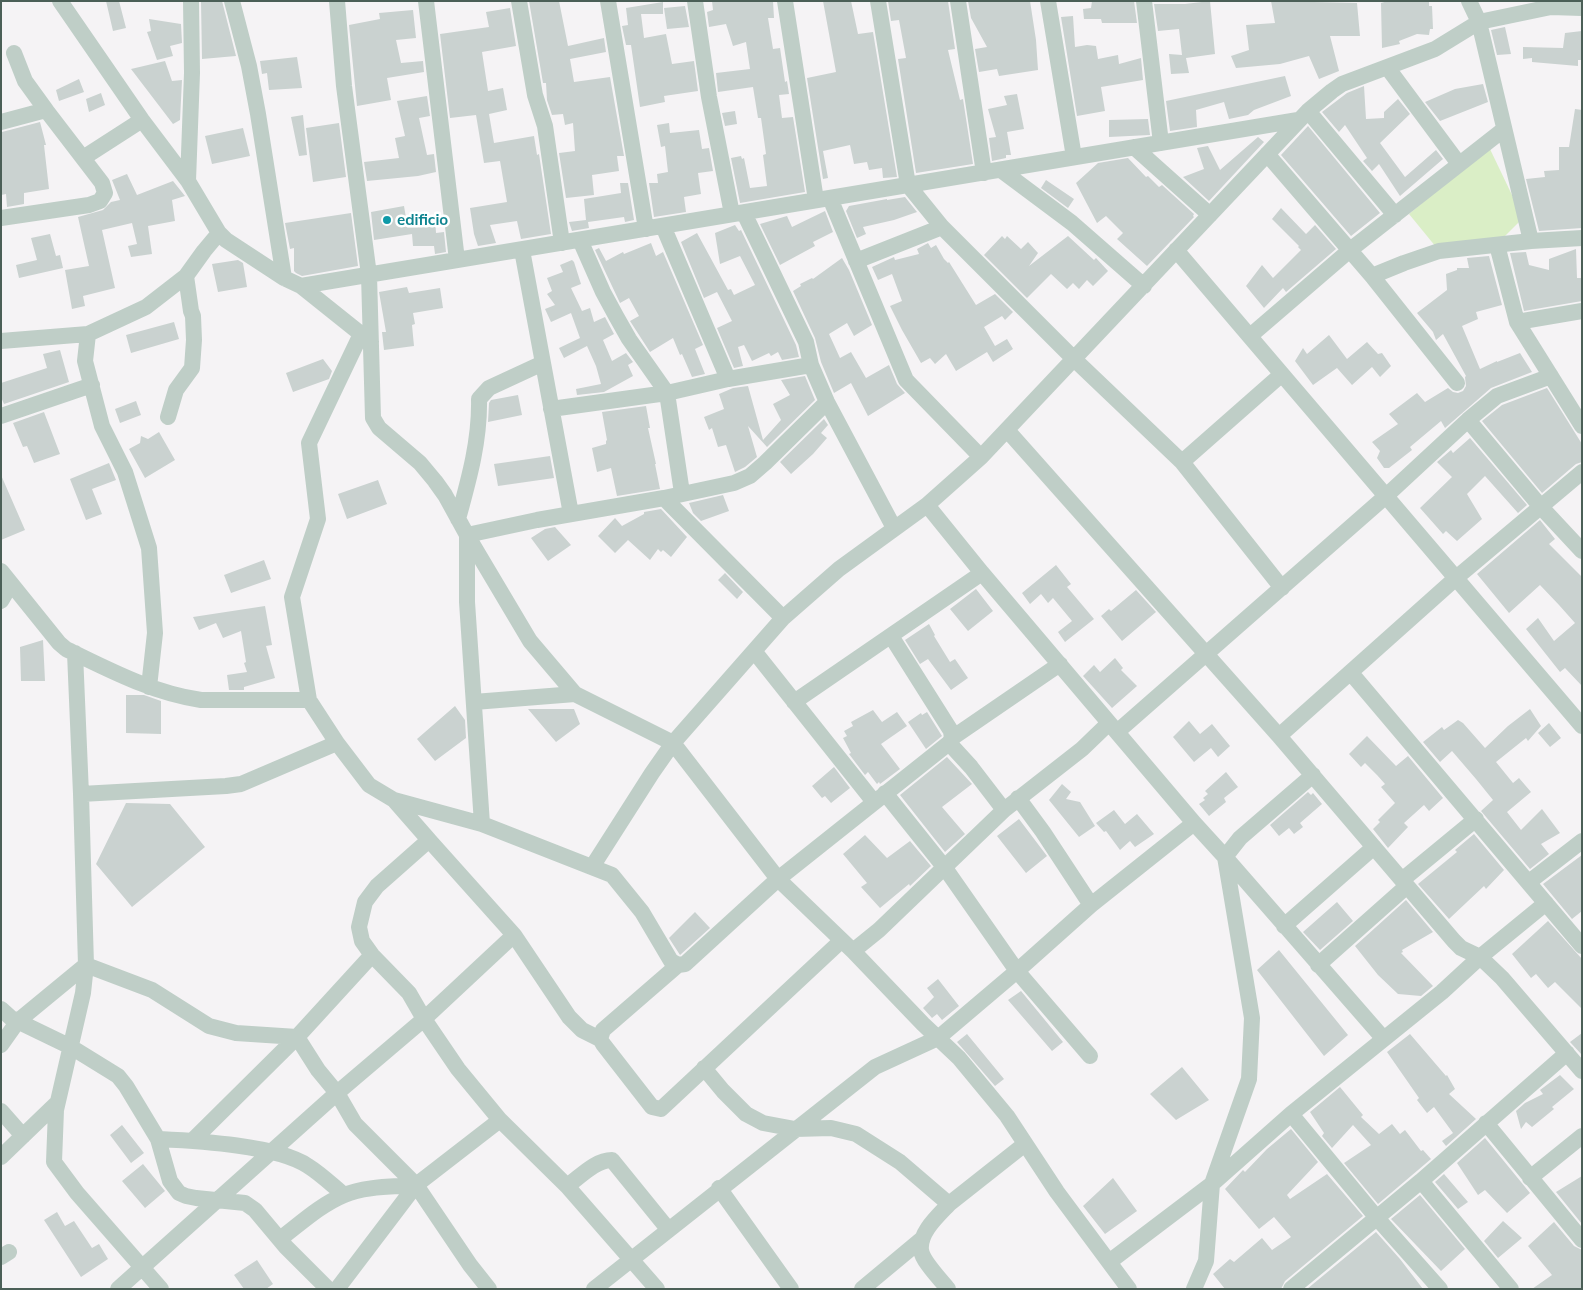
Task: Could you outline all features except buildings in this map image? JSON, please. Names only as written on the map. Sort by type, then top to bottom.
[{"type":"street","points":[[188,181],[192,73],[191,1]]},
{"type":"street","points":[[232,1],[249,66],[284,278]]},
{"type":"street","points":[[337,1],[344,86],[369,275],[366,338],[373,418],[382,431],[420,463],[446,495],[467,535],[530,641],[575,694],[673,743],[778,879],[959,1058],[996,1103],[1125,1287]]},
{"type":"street","points":[[426,1],[457,260]]},
{"type":"street","points":[[518,1],[535,95],[545,126],[562,243]]},
{"type":"street","points":[[608,1],[646,229]]},
{"type":"street","points":[[695,1],[709,97],[738,213],[806,342],[812,365],[827,402],[894,528]]},
{"type":"street","points":[[786,1],[823,199],[856,261],[906,380],[981,458]]},
{"type":"street","points":[[878,1],[908,185],[942,227],[1074,359],[1182,462],[1282,588]]},
{"type":"street","points":[[958,1],[984,172]]},
{"type":"street","points":[[1048,1],[1074,158]]},
{"type":"street","points":[[1144,1],[1161,143]]},
{"type":"street","points":[[1469,1],[1478,22],[1531,241]]},
{"type":"street","points":[[62,3],[142,120],[188,181],[226,240],[284,278],[301,286],[366,338]]},
{"type":"street","points":[[592,867],[673,743],[783,618],[822,582],[927,505],[981,458],[1303,116],[1342,84],[1435,49],[1478,22],[1553,4],[1582,8]]},
{"type":"street","points":[[1,218],[89,205],[100,201],[105,193],[102,183],[26,81],[14,53]]},
{"type":"street","points":[[1387,67],[1459,164]]},
{"type":"street","points":[[1,122],[46,110]]},
{"type":"street","points":[[301,286],[1074,158],[1303,116]]},
{"type":"street","points":[[1303,116],[1395,215]]},
{"type":"street","points":[[83,158],[142,120]]},
{"type":"street","points":[[1250,336],[1350,250],[1503,130]]},
{"type":"street","points":[[1134,147],[1210,215]]},
{"type":"street","points":[[1267,154],[1372,276],[1457,382]]},
{"type":"street","points":[[1001,170],[1072,222],[1144,286]]},
{"type":"street","points":[[663,226],[728,379]]},
{"type":"street","points":[[856,261],[942,227]]},
{"type":"street","points":[[1,341],[88,334],[146,307],[186,276],[195,262],[220,233]]},
{"type":"street","points":[[1372,276],[1439,251],[1531,241],[1582,238]]},
{"type":"street","points":[[580,240],[603,292],[629,339],[668,393],[682,493]]},
{"type":"street","points":[[1497,245],[1517,322],[1582,426]]},
{"type":"street","points":[[522,250],[571,514]]},
{"type":"street","points":[[1176,250],[1582,726]]},
{"type":"street","points":[[168,417],[176,390],[192,368],[193,316],[190,311],[186,276]]},
{"type":"street","points":[[1517,322],[1582,311]]},
{"type":"street","points":[[88,334],[85,361],[102,426],[125,472],[149,548],[155,633],[149,687]]},
{"type":"street","points":[[366,338],[309,443],[318,519],[292,597],[309,700],[337,743],[369,785],[394,800],[482,824],[612,875],[642,912],[671,960],[678,965]]},
{"type":"street","points":[[458,519],[472,468],[479,418],[479,399],[489,388],[543,363]]},
{"type":"street","points":[[552,409],[668,393],[728,379],[812,365]]},
{"type":"street","points":[[1182,462],[1282,374]]},
{"type":"street","points":[[394,800],[514,935],[569,1017],[582,1030],[600,1038],[652,1107],[662,1109],[704,1068],[847,946],[879,930],[1018,798],[1113,728],[1207,653],[1497,396],[1551,376]]},
{"type":"street","points":[[1,416],[92,385]]},
{"type":"street","points":[[467,535],[664,498],[734,482],[750,476],[827,402]]},
{"type":"street","points":[[1468,420],[1541,507],[1582,551]]},
{"type":"street","points":[[1007,430],[1280,736],[1458,944],[1480,958],[1502,978],[1582,1071]]},
{"type":"street","points":[[1280,736],[1456,578],[1582,472]]},
{"type":"street","points":[[664,498],[783,618]]},
{"type":"street","points":[[927,505],[982,573],[1194,823],[1383,1038]]},
{"type":"street","points":[[467,535],[467,602],[482,824]]},
{"type":"street","points":[[794,702],[982,573]]},
{"type":"street","points":[[6,577],[59,643],[75,653],[149,687],[201,700],[309,700]]},
{"type":"street","points":[[1,601],[6,577]]},
{"type":"street","points":[[891,636],[951,731],[951,741],[1004,810]]},
{"type":"street","points":[[754,651],[794,702],[945,868],[1017,971],[1090,1056]]},
{"type":"street","points":[[75,653],[86,965],[83,993],[57,1103],[54,1158],[56,1165],[76,1193],[161,1289]]},
{"type":"street","points":[[600,1038],[603,1030],[678,965],[685,964],[778,879],[951,741],[1060,664]]},
{"type":"street","points":[[1351,673],[1582,946]]},
{"type":"street","points":[[474,702],[575,694]]},
{"type":"street","points":[[81,794],[241,784],[337,743]]},
{"type":"street","points":[[1194,1289],[1206,1261],[1212,1184],[1249,1079],[1252,1018],[1225,857],[1240,838],[1313,776]]},
{"type":"street","points":[[1018,798],[1091,905]]},
{"type":"street","points":[[1318,965],[1404,883],[1476,819]]},
{"type":"street","points":[[594,1289],[719,1188],[875,1067],[938,1038],[1091,905],[1194,823]]},
{"type":"street","points":[[429,840],[377,886],[365,902],[359,927],[362,940],[372,955],[409,993],[458,1069],[500,1120],[567,1186],[658,1289]]},
{"type":"street","points":[[1529,882],[1582,841]]},
{"type":"street","points":[[1284,926],[1374,847]]},
{"type":"street","points":[[1108,1262],[1212,1184],[1291,1114],[1442,992],[1546,903]]},
{"type":"street","points":[[118,1289],[270,1152],[424,1019],[514,935]]},
{"type":"street","points":[[192,1140],[297,1037],[372,955]]},
{"type":"street","points":[[1,1045],[18,1022],[86,965]]},
{"type":"street","points":[[86,965],[152,990],[209,1026],[236,1033],[297,1037]]},
{"type":"street","points":[[1,1009],[10,1018],[71,1048],[118,1076],[158,1139],[170,1181],[179,1193],[191,1197],[245,1203],[255,1210],[328,1289]]},
{"type":"street","points":[[297,1037],[318,1070],[337,1093],[355,1124],[416,1185],[470,1265],[489,1289]]},
{"type":"street","points":[[1291,1289],[1422,1181],[1566,1054]]},
{"type":"street","points":[[704,1068],[746,1114],[763,1124],[795,1129],[831,1128],[856,1134],[900,1162],[950,1204]]},
{"type":"street","points":[[1,1157],[57,1103]]},
{"type":"street","points":[[1,1111],[23,1136]]},
{"type":"street","points":[[1291,1114],[1377,1218],[1440,1289]]},
{"type":"street","points":[[337,1289],[416,1185],[500,1120]]},
{"type":"street","points":[[1486,1124],[1582,1240]]},
{"type":"street","points":[[1530,1178],[1582,1136]]},
{"type":"street","points":[[158,1139],[192,1140],[282,1154],[307,1165],[344,1195]]},
{"type":"street","points":[[862,1289],[922,1239],[932,1223],[950,1204],[1025,1144]]},
{"type":"street","points":[[567,1186],[598,1164],[605,1160],[612,1160],[668,1229]]},
{"type":"street","points":[[1422,1181],[1511,1289]]},
{"type":"street","points":[[280,1239],[326,1205],[344,1195],[367,1189],[416,1185]]},
{"type":"street","points":[[719,1188],[791,1289]]},
{"type":"street","points":[[922,1239],[921,1251],[928,1264],[948,1289]]},
{"type":"green space","points":[[1489,147],[1523,218],[1501,240],[1436,247],[1409,214]]},
{"type":"place","name":"edificio","points":[[387,220]]}]
